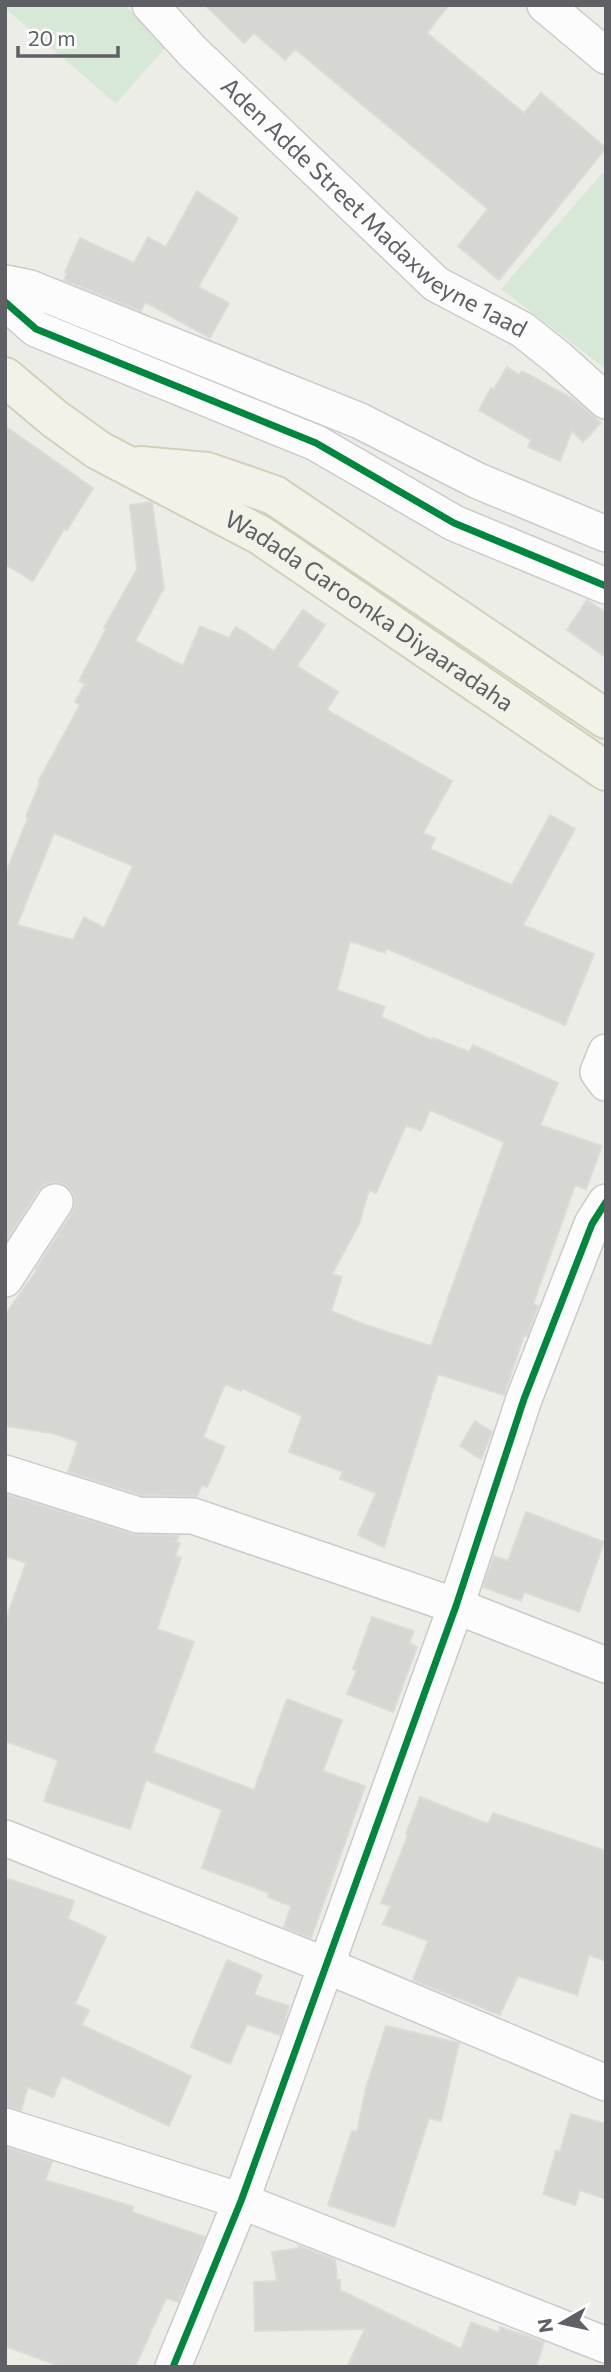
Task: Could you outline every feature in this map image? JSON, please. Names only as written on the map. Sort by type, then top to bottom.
[{"type":"main road","name":"Wadada Garoonka Diyaaradaha","points":[[5,377],[55,419],[124,465],[260,535],[606,771]]},
{"type":"main road","name":"Wadada Garoonka Diyaaradaha","points":[[124,465],[206,472],[274,495],[606,719]]},
{"type":"street","name":"Aden Adde Street Madaxweyne 1aad","points":[[150,5],[193,52],[436,284],[523,330],[606,401]]},
{"type":"street","points":[[545,5],[606,56]]},
{"type":"street","points":[[5,282],[30,288],[360,421],[478,481],[606,534]]},
{"type":"street","points":[[5,302],[36,329],[316,443],[454,523],[606,586]]},
{"type":"street","points":[[606,1052],[598,1072],[606,1083]]},
{"type":"street","points":[[5,1279],[55,1202]]},
{"type":"street","points":[[173,2367],[242,2201],[456,1606],[524,1399],[601,1219]]},
{"type":"street","points":[[5,1473],[138,1515],[193,1516],[456,1606],[606,1665]]},
{"type":"street","points":[[5,1838],[325,1965],[606,2083]]},
{"type":"street","points":[[5,2126],[242,2201],[606,2345]]},
{"type":"green space","points":[[5,5],[125,5],[165,48],[116,104],[5,8]]},
{"type":"green space","points":[[606,169],[606,369],[501,289]]},
{"type":"building","points":[[205,5],[449,5],[427,33],[524,113],[541,93],[606,148],[499,280],[458,246],[488,209],[295,49],[285,60],[254,33],[244,43]]},
{"type":"building","points":[[197,191],[238,218],[198,287],[229,303],[210,338],[145,302],[141,311],[64,280],[80,238],[134,263],[148,237],[166,247]]},
{"type":"building","points":[[507,367],[519,375],[522,371],[573,399],[601,423],[583,442],[572,431],[560,461],[528,447],[531,440],[479,410]]},
{"type":"building","points":[[5,426],[93,488],[67,530],[64,529],[33,581],[5,564]]},
{"type":"building","points":[[152,503],[164,588],[135,641],[183,666],[200,626],[229,638],[236,627],[274,651],[303,610],[325,625],[297,666],[338,692],[327,710],[452,781],[423,833],[435,838],[430,849],[512,885],[550,815],[575,829],[523,925],[594,954],[565,1025],[386,948],[385,953],[350,941],[337,990],[385,1007],[381,1017],[432,1040],[433,1038],[469,1052],[473,1045],[558,1083],[540,1125],[602,1146],[586,1189],[575,1185],[533,1304],[538,1306],[527,1336],[524,1335],[504,1395],[438,1374],[384,1547],[358,1535],[376,1493],[340,1479],[343,1472],[289,1452],[302,1416],[242,1388],[241,1391],[225,1384],[203,1437],[225,1447],[207,1487],[202,1485],[197,1496],[141,1495],[68,1472],[78,1442],[52,1433],[5,1426],[5,1315],[37,1270],[72,1213],[75,1202],[73,1192],[65,1185],[55,1182],[45,1184],[5,1242],[5,875],[28,818],[26,816],[40,783],[38,782],[80,705],[75,702],[85,684],[79,681],[106,629],[104,628],[137,569],[130,505]],"holes":[[[54,833],[133,866],[104,928],[84,917],[73,940],[17,925]],[[430,1110],[504,1142],[431,1346],[331,1311],[342,1277],[332,1274],[359,1224],[369,1190],[376,1193],[406,1125],[421,1131]]]},
{"type":"building","points":[[587,600],[606,613],[606,657],[567,630]]},
{"type":"building","points":[[475,1421],[492,1432],[481,1459],[460,1446]]},
{"type":"building","points":[[5,1494],[132,1534],[179,1536],[176,1542],[180,1543],[175,1556],[181,1558],[157,1629],[194,1642],[153,1752],[254,1790],[287,1699],[342,1720],[323,1771],[365,1786],[311,1938],[284,1927],[291,1906],[268,1897],[269,1893],[202,1868],[222,1810],[146,1780],[130,1829],[44,1801],[58,1760],[5,1741],[5,1622],[26,1563],[5,1556]]},
{"type":"building","points":[[526,1512],[604,1542],[579,1612],[524,1592],[521,1601],[483,1587],[494,1556],[508,1561]]},
{"type":"building","points":[[372,1617],[414,1631],[409,1643],[417,1647],[393,1712],[347,1694]]},
{"type":"building","points":[[420,1797],[488,1824],[493,1813],[606,1851],[606,1961],[589,1955],[577,1995],[518,1976],[500,2015],[413,1980],[428,1941],[383,1924],[391,1906],[381,1903]]},
{"type":"building","points":[[5,1878],[74,1901],[68,1919],[106,1937],[75,2004],[89,2010],[82,2025],[191,2076],[169,2126],[62,2076],[53,2097],[28,2087],[21,2110],[5,2106]]},
{"type":"building","points":[[227,1960],[262,1975],[254,1995],[289,2006],[280,2035],[247,2024],[230,2064],[191,2047]]},
{"type":"building","points":[[386,2026],[459,2043],[441,2121],[429,2118],[394,2227],[328,2205],[352,2131],[357,2132],[366,2088]]},
{"type":"building","points":[[571,2114],[606,2124],[606,2199],[580,2190],[575,2205],[543,2194],[556,2151],[560,2152]]},
{"type":"building","points":[[5,2147],[52,2162],[45,2180],[134,2207],[132,2212],[205,2237],[178,2302],[166,2298],[135,2367],[62,2367],[5,2346]]},
{"type":"building","points":[[299,2246],[335,2260],[340,2290],[461,2349],[471,2322],[499,2333],[500,2327],[544,2342],[536,2367],[347,2367],[365,2329],[255,2331],[254,2282],[277,2281],[272,2252],[300,2248]]},
{"type":"cycle path","points":[[5,302],[36,329],[316,443],[454,523],[606,586]]},
{"type":"cycle path","points":[[173,2367],[241,2201],[456,1606],[524,1399],[592,1224],[606,1202]]}]
